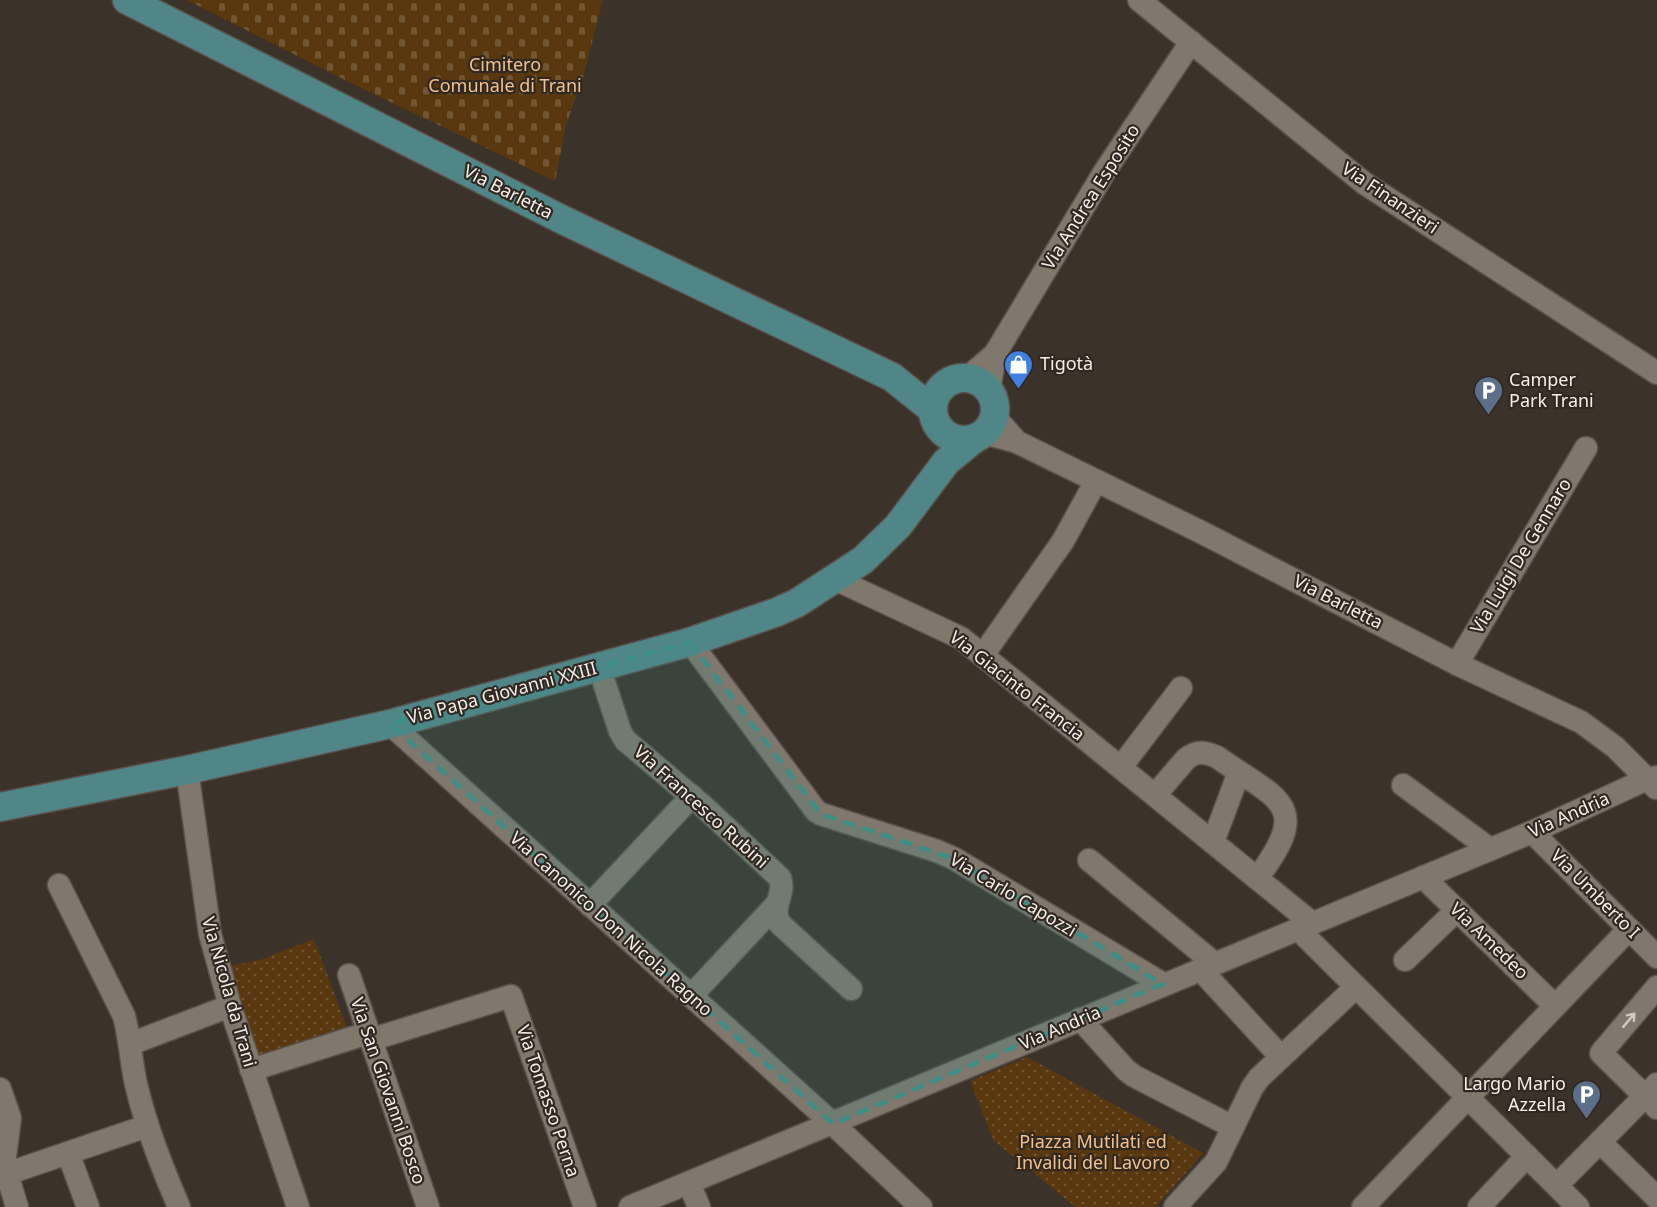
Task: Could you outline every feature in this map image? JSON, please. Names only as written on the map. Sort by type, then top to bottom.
[{"type":"main road","name":"Via Barletta","points":[[127,0],[551,214],[892,377],[969,407],[956,439],[947,435],[946,462]]},
{"type":"main road","name":"Via Papa Giovanni XXIII","points":[[0,807],[188,770],[390,724],[690,642],[777,612],[797,603],[835,579],[884,542],[946,462],[969,407]]},
{"type":"street","name":"Via Finanzieri","points":[[1139,0],[1364,183],[1657,373]]},
{"type":"street","name":"Via Andrea Esposito","points":[[969,407],[995,354],[1105,171],[1191,42]]},
{"type":"street","name":"Via Barletta","points":[[969,407],[1017,442],[1201,532],[1457,664],[1581,722],[1615,747],[1654,782]]},
{"type":"street","name":"Via Luigi De Gennaro","points":[[1457,664],[1586,448]]},
{"type":"street","points":[[983,655],[1064,541],[1096,481]]},
{"type":"street","name":"Via Giacinto Francia","points":[[835,579],[950,632],[983,655],[1257,878],[1305,926],[1356,987],[1578,1207]]},
{"type":"street","name":"Via Carlo Capozzi","points":[[690,642],[809,802],[821,814],[955,859],[1163,984]]},
{"type":"street","name":"Via Francesco Rubini","points":[[599,667],[625,740],[692,796],[780,878],[782,890],[776,905],[779,923],[851,989]]},
{"type":"street","points":[[1121,767],[1181,688]]},
{"type":"street","name":"Via Canonico Don Nicola Ragno","points":[[390,724],[833,1124],[921,1207]]},
{"type":"street","points":[[1155,795],[1192,754],[1207,752],[1281,802],[1287,818],[1286,829],[1279,846],[1257,878]]},
{"type":"street","name":"Via Nicola da Trani","points":[[188,770],[210,934],[230,1006],[298,1207]]},
{"type":"street","points":[[1213,842],[1239,772]]},
{"type":"street","name":"Via Andria","points":[[630,1207],[1654,782]]},
{"type":"street","points":[[1403,785],[1490,849]]},
{"type":"street","points":[[590,905],[692,796]]},
{"type":"street","name":"Via Umberto I","points":[[1532,832],[1657,957]]},
{"type":"street","points":[[1089,860],[1207,966],[1281,1057]]},
{"type":"street","name":"Via Amedeo","points":[[1423,877],[1555,1006]]},
{"type":"street","points":[[59,885],[120,1004],[128,1031],[135,1082],[147,1126],[157,1157],[179,1207]]},
{"type":"street","points":[[691,996],[776,905]]},
{"type":"street","points":[[1405,960],[1457,910]]},
{"type":"street","points":[[1363,1207],[1629,929]]},
{"type":"street","name":"Via San Giovanni Bosco","points":[[349,975],[428,1207]]},
{"type":"street","points":[[1175,1207],[1216,1162],[1252,1088],[1281,1057],[1356,987]]},
{"type":"street","points":[[1557,1185],[1600,1142],[1653,1096],[1601,1053],[1657,987]]},
{"type":"street","name":"Via Tomasso Perna","points":[[369,1036],[511,996],[585,1207]]},
{"type":"street","points":[[130,1044],[230,1006]]},
{"type":"street","points":[[1080,1019],[1134,1076],[1233,1127]]},
{"type":"street","points":[[251,1070],[369,1036]]},
{"type":"street","points":[[0,1089],[10,1118],[4,1164],[17,1207]]},
{"type":"street","points":[[6,1174],[147,1126]]},
{"type":"street","points":[[1600,1142],[1657,1198]]},
{"type":"street","points":[[68,1153],[88,1207]]},
{"type":"street","points":[[1479,1207],[1527,1156]]},
{"type":"street","points":[[688,1183],[699,1207]]},
{"type":"highlighted area","points":[[690,642],[821,814],[955,859],[1163,984],[833,1124],[390,724]]},
{"type":"green space","name":"Cimitero Comunale di Trani","points":[[187,0],[603,0],[583,77],[566,125],[555,181],[347,81]]},
{"type":"green space","points":[[314,939],[349,1033],[254,1062],[225,967],[260,960]]},
{"type":"green space","name":"Piazza Mutilati ed Invalidi del Lavoro","points":[[1027,1057],[1203,1153],[1156,1207],[1076,1207],[994,1141],[970,1081]]},
{"type":"place","name":"Tigotà","points":[[1019,390]]},
{"type":"place","name":"Camper Park Trani","points":[[1488,416]]},
{"type":"place","name":"Largo Mario Azzella","points":[[1587,1120]]}]
